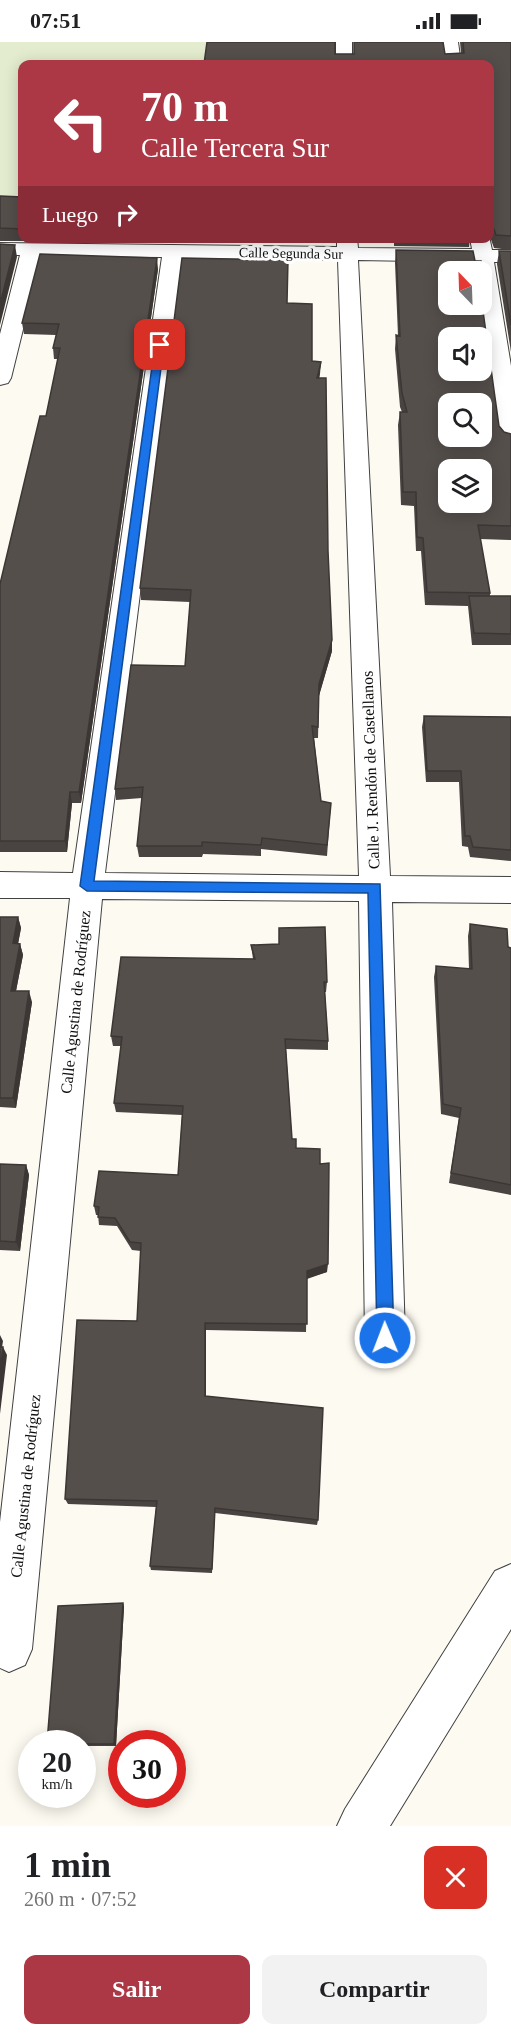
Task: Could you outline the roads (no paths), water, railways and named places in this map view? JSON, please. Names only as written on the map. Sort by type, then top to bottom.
[{"type":"street","points":[[344,42],[344,60]]},
{"type":"street","points":[[450,42],[452,60]]},
{"type":"street","name":"Calle Segunda Sur","points":[[0,249],[173,251],[347,246],[482,247],[511,256]]},
{"type":"street","name":"Calle J. Rendón de Castellanos","points":[[347,246],[375,888],[385,1338]]},
{"type":"street","points":[[482,247],[511,439]]},
{"type":"street","points":[[0,378],[32,249]]},
{"type":"street","name":"Calle Agustina de Rodríguez","points":[[9,1649],[87,886],[173,251]]},
{"type":"street","points":[[0,885],[511,890]]},
{"type":"street","points":[[362,1826],[511,1587]]}]
